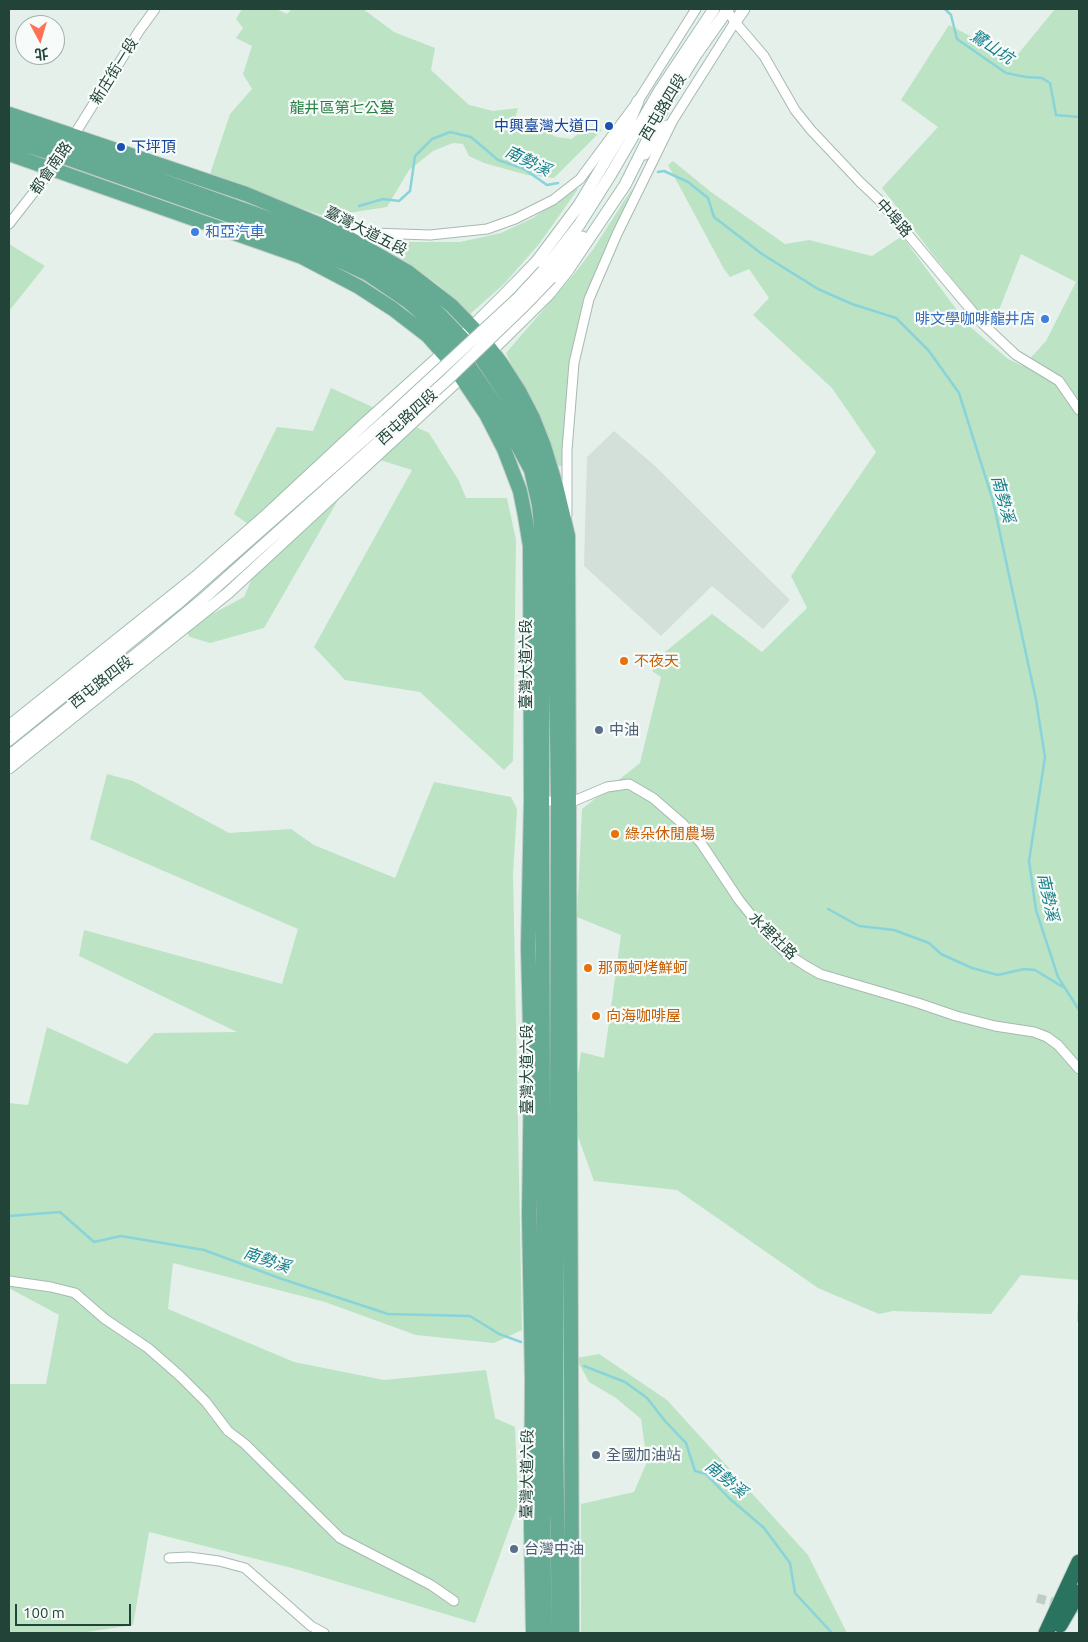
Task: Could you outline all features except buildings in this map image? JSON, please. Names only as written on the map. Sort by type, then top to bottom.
[{"type":"highway","points":[[1046,1633],[1079,1562]]},
{"type":"highway","points":[[1054,1633],[1079,1592]]},
{"type":"main road","name":"臺灣大道五段","points":[[9,114],[67,146],[368,274],[409,302],[437,327],[460,352],[519,391],[534,418],[556,486],[568,536]]},
{"type":"main road","name":"臺灣大道五段","points":[[9,126],[309,232],[387,272],[421,298],[452,344]]},
{"type":"main road","name":"臺灣大道五段","points":[[9,140],[67,146],[246,194],[342,234],[408,272],[452,306],[472,327],[486,414],[504,449],[520,491],[526,516]]},
{"type":"main road","name":"臺灣大道五段","points":[[9,154],[302,258],[359,288],[428,336],[452,344]]},
{"type":"main road","name":"臺灣大道五段","points":[[477,364],[500,414],[531,470],[539,505]]},
{"type":"main road","name":"臺灣大道五段","points":[[477,364],[508,398],[531,446],[542,476],[554,529]]},
{"type":"main road","name":"臺灣大道六段","points":[[533,1633],[529,1215],[531,1070],[528,947],[536,801],[543,546],[539,505]]},
{"type":"main road","name":"臺灣大道六段","points":[[526,516],[530,546],[536,801],[544,1440],[542,1527],[545,1633]]},
{"type":"main road","name":"臺灣大道六段","points":[[554,529],[563,801],[572,1633]]},
{"type":"main road","name":"臺灣大道六段","points":[[559,1633],[556,1437],[568,536]]},
{"type":"street","name":"新庄街一段","points":[[67,146],[139,31],[155,9]]},
{"type":"street","name":"西屯路四段","points":[[342,234],[430,235],[487,229],[515,219],[553,200],[580,179],[638,101],[696,9]]},
{"type":"street","name":"西屯路四段","points":[[547,274],[611,174],[660,90],[714,9]]},
{"type":"street","name":"西屯路四段","points":[[9,756],[202,599],[390,424],[518,298],[547,274],[588,229],[694,56],[727,9]]},
{"type":"street","name":"中埠路","points":[[727,9],[735,22],[764,56],[795,110],[839,160],[879,200],[982,323],[1016,355],[1059,381],[1079,410]]},
{"type":"street","name":"西屯路四段","points":[[568,536],[567,450],[574,363],[589,299],[621,226],[673,120],[744,9]]},
{"type":"street","name":"西屯路四段","points":[[9,726],[199,574],[271,511],[472,327],[537,261],[560,231],[579,205],[630,120],[638,101]]},
{"type":"street","name":"西屯路四段","points":[[9,768],[228,593],[477,364],[549,294],[568,270],[625,185],[664,107]]},
{"type":"street","points":[[625,185],[662,130],[673,120]]},
{"type":"street","name":"都會南路","points":[[9,224],[52,169],[67,146]]},
{"type":"street","points":[[309,232],[342,234]]},
{"type":"street","name":"西屯路四段","points":[[9,740],[177,604],[390,424]]},
{"type":"street","points":[[199,574],[248,543]]},
{"type":"street","points":[[202,599],[264,558]]},
{"type":"street","name":"水裡社路","points":[[536,801],[563,801],[607,787],[629,784],[653,798],[683,824],[701,843],[739,900],[763,930],[786,953],[806,966],[820,974],[956,1016],[995,1026],[1034,1032],[1047,1037],[1058,1045],[1079,1069]]},
{"type":"street","points":[[9,1281],[51,1287],[75,1293],[105,1319],[148,1348],[180,1376],[206,1402],[228,1431],[245,1444],[340,1538],[431,1585],[454,1601]]},
{"type":"street","points":[[169,1558],[189,1557],[212,1560],[245,1568],[311,1626],[324,1633]]},
{"type":"shaded area","points":[[614,431],[654,465],[790,600],[763,629],[712,586],[661,636],[584,566],[587,457]]},
{"type":"green space","name":"龍井區第七公墓","points":[[242,9],[276,9],[287,14],[292,9],[363,9],[394,32],[435,48],[431,70],[469,105],[493,111],[518,108],[515,119],[526,121],[556,137],[572,139],[586,126],[602,130],[554,178],[527,175],[484,163],[469,156],[463,144],[453,143],[433,151],[409,170],[387,207],[348,213],[342,222],[209,177],[230,114],[252,89],[243,74],[252,46],[236,38],[243,28],[236,19]]},
{"type":"green space","points":[[1055,9],[1079,9],[1079,1280],[1021,1275],[991,1314],[893,1311],[879,1314],[818,1288],[677,1190],[594,1181],[572,1120],[581,1052],[604,1058],[621,935],[577,917],[582,809],[640,763],[661,677],[652,671],[665,652],[712,614],[762,652],[807,608],[791,576],[876,452],[832,388],[753,315],[769,298],[749,269],[730,277],[668,165],[673,161],[711,192],[785,244],[809,240],[872,256],[902,236],[968,325],[1008,359],[1023,366],[1046,341],[1076,282],[1021,254],[992,328],[882,188],[938,127],[901,100],[949,25],[1014,59]]},
{"type":"green space","points":[[633,187],[584,310],[567,388],[563,466],[557,466],[506,353],[575,273],[594,248]]},
{"type":"green space","points":[[575,188],[578,189],[539,244],[504,284],[470,314],[440,286],[383,245],[384,242],[460,242],[501,233],[533,218]]},
{"type":"green space","points":[[9,244],[45,266],[9,311]]},
{"type":"green space","points":[[331,388],[429,433],[459,481],[466,498],[507,498],[516,540],[513,761],[504,770],[420,692],[345,680],[314,647],[412,470],[364,455],[264,628],[210,643],[190,637],[180,623],[214,613],[244,597],[269,539],[234,514],[277,427],[313,431]]},
{"type":"green space","points":[[107,774],[133,781],[229,833],[291,829],[314,845],[395,878],[434,782],[511,797],[517,809],[513,873],[522,1330],[494,1343],[416,1335],[325,1302],[173,1263],[168,1309],[294,1362],[384,1380],[486,1370],[495,1418],[515,1427],[518,1505],[475,1623],[292,1568],[149,1532],[133,1625],[80,1633],[9,1633],[9,1384],[46,1384],[59,1315],[9,1288],[9,1103],[28,1105],[47,1027],[127,1064],[154,1033],[237,1032],[79,956],[84,930],[282,984],[298,929],[90,839]]},
{"type":"green space","points":[[1079,1280],[1079,1322],[1077,1321]]},
{"type":"green space","points":[[599,1354],[667,1400],[808,1555],[847,1633],[581,1633],[581,1504],[634,1492],[647,1462],[641,1419],[616,1398],[589,1382],[576,1358]]},
{"type":"waterway","name":"鷺山坑","points":[[945,9],[951,15],[957,39],[1006,73],[1042,78],[1050,83],[1056,115],[1079,117]]},
{"type":"waterway","name":"南勢溪","points":[[359,206],[383,199],[399,201],[410,191],[415,156],[432,139],[450,132],[471,137],[498,160],[524,169],[547,185],[558,183]]},
{"type":"waterway","name":"南勢溪","points":[[658,172],[664,171],[688,182],[708,198],[714,217],[762,254],[818,289],[852,304],[896,318],[929,351],[959,393],[993,501],[1036,700],[1045,757],[1029,861],[1036,910],[1058,977],[1079,1010]]},
{"type":"waterway","name":"南勢溪","points":[[828,909],[859,926],[894,930],[929,943],[941,954],[972,968],[998,975],[1024,969],[1035,970],[1063,987]]},
{"type":"waterway","name":"南勢溪","points":[[9,1216],[60,1212],[94,1242],[121,1236],[204,1250],[282,1279],[388,1314],[470,1316],[499,1334],[521,1342]]},
{"type":"waterway","name":"南勢溪","points":[[584,1366],[625,1382],[647,1398],[686,1443],[695,1471],[706,1474],[729,1498],[764,1528],[790,1563],[795,1593],[832,1633]]},
{"type":"tunnel","points":[[1037,1598],[1079,1609]]},
{"type":"place","name":"中興臺灣大道口","points":[[609,126]]},
{"type":"place","name":"下坪頂","points":[[121,147]]},
{"type":"place","name":"和亞汽車","points":[[195,232]]},
{"type":"place","name":"啡文學咖啡龍井店","points":[[1045,319]]},
{"type":"place","name":"不夜天","points":[[624,661]]},
{"type":"place","name":"中油","points":[[599,730]]},
{"type":"place","name":"綠朵休閒農場","points":[[615,834]]},
{"type":"place","name":"那兩蚵烤鮮蚵","points":[[588,968]]},
{"type":"place","name":"向海咖啡屋","points":[[596,1016]]},
{"type":"place","name":"全國加油站","points":[[596,1455]]},
{"type":"place","name":"台灣中油","points":[[514,1549]]}]
